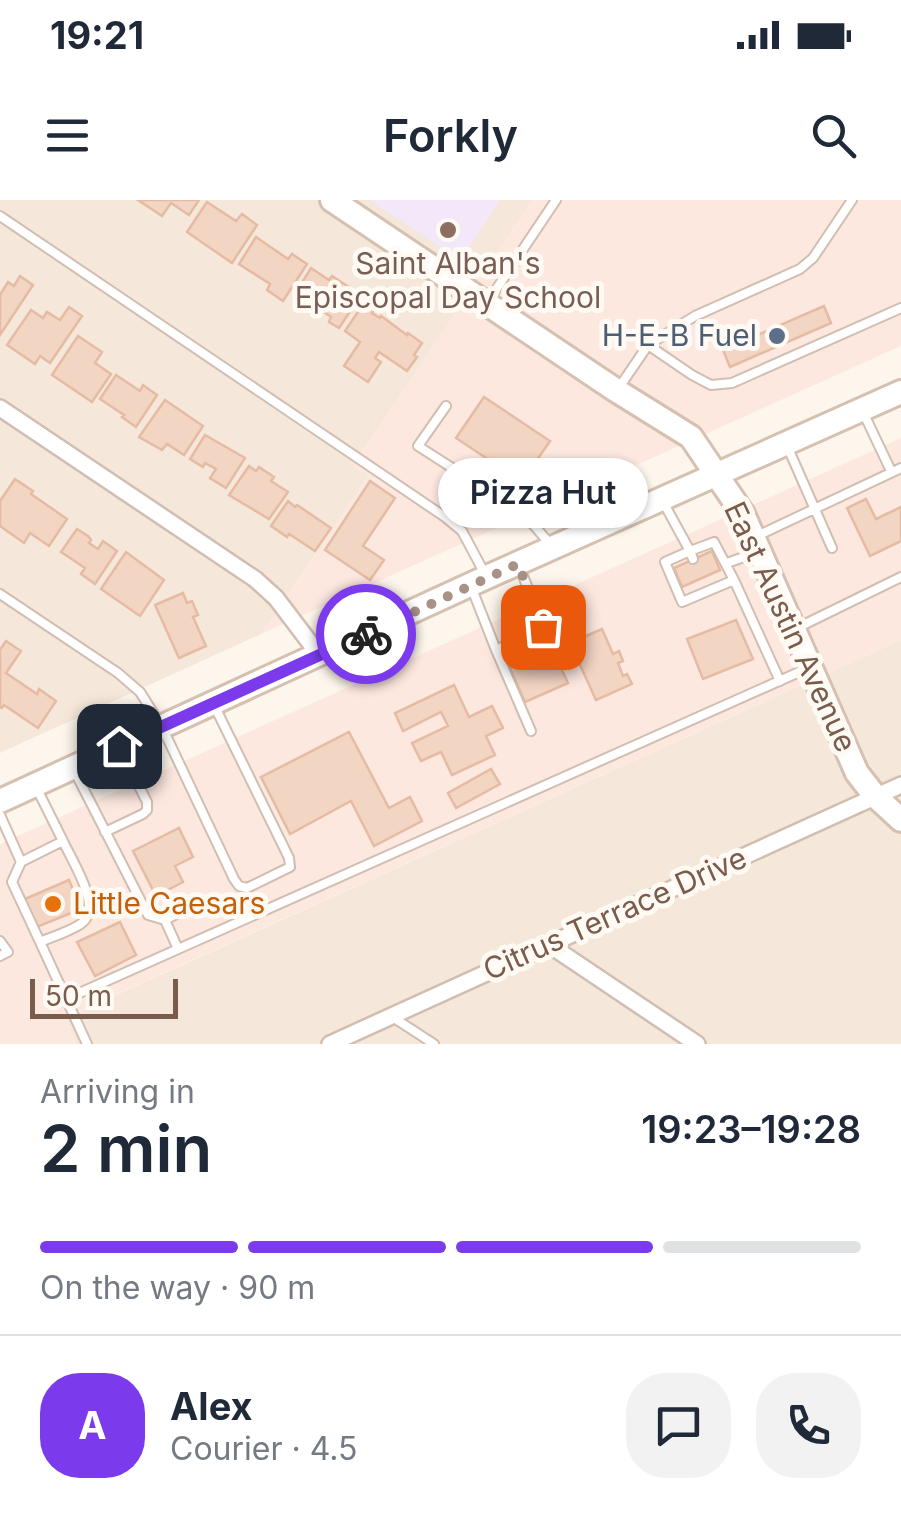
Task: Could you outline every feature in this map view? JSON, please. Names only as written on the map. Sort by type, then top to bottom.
[{"type":"main road","name":"East Austin Avenue","points":[[332,200],[690,436],[743,514],[857,772],[901,820]]},
{"type":"main road","points":[[0,801],[901,392]]},
{"type":"street","points":[[0,408],[254,579],[276,598],[320,656]]},
{"type":"street","name":"Citrus Terrace Drive","points":[[330,1044],[901,785]]},
{"type":"street","points":[[548,944],[697,1044]]},
{"type":"lane","points":[[487,304],[556,200]]},
{"type":"lane","points":[[617,391],[648,345],[694,316],[800,269],[813,258],[852,200]]},
{"type":"lane","points":[[0,216],[462,531],[496,650],[531,731]]},
{"type":"lane","points":[[648,345],[711,385],[732,383],[901,308]]},
{"type":"lane","points":[[446,406],[418,446],[524,514],[554,548]]},
{"type":"lane","points":[[862,410],[891,471]]},
{"type":"lane","points":[[786,444],[832,548]]},
{"type":"lane","points":[[515,510],[572,468],[620,519]]},
{"type":"lane","points":[[727,564],[814,508],[901,468]]},
{"type":"lane","points":[[662,500],[692,556]]},
{"type":"lane","points":[[734,580],[682,602],[665,562],[692,556],[714,542],[727,564],[780,681]]},
{"type":"lane","points":[[496,650],[543,627],[518,564]]},
{"type":"lane","points":[[794,630],[901,577]]},
{"type":"lane","points":[[702,578],[705,591]]},
{"type":"lane","points":[[0,594],[140,692],[162,727],[234,879],[247,888],[290,867],[289,858],[213,704]]},
{"type":"lane","points":[[66,999],[810,668]]},
{"type":"lane","points":[[105,832],[147,810],[147,802],[119,746]]},
{"type":"lane","points":[[73,768],[148,914],[165,920],[178,949]]},
{"type":"lane","points":[[35,785],[91,902],[83,922],[40,942]]},
{"type":"lane","points":[[0,815],[21,862]]},
{"type":"lane","points":[[62,842],[21,862],[12,882],[87,1044]]},
{"type":"lane","points":[[165,920],[196,904]]},
{"type":"lane","points":[[0,941],[8,952],[0,956]]},
{"type":"lane","points":[[391,1015],[434,1044]]},
{"type":"shaded area","points":[[0,200],[370,200],[460,259],[500,200],[532,200],[354,464],[369,475],[261,634],[0,753]]},
{"type":"shaded area","name":"Saint Alban's Episcopal Day School","points":[[370,200],[500,200],[460,260]]},
{"type":"shaded area","points":[[532,200],[901,200],[901,346],[261,634],[368,476],[353,465]]},
{"type":"shaded area","points":[[901,438],[901,640],[66,1017],[76,1044],[0,1044],[0,844]]},
{"type":"shaded area","points":[[901,640],[901,1044],[76,1044],[65,1018]]},
{"type":"building","points":[[138,200],[199,200],[189,215],[171,203],[162,216]]},
{"type":"building","points":[[207,202],[236,221],[242,214],[257,225],[232,263],[187,232]]},
{"type":"building","points":[[256,237],[288,259],[292,254],[307,264],[283,301],[267,290],[270,284],[239,264]]},
{"type":"building","points":[[311,268],[361,295],[339,328],[312,304],[315,300],[298,289]]},
{"type":"building","points":[[20,276],[33,285],[0,335],[0,295],[8,282],[14,286]]},
{"type":"building","points":[[364,303],[374,310],[372,313],[422,343],[407,371],[379,352],[375,358],[381,362],[368,382],[344,366],[360,342],[345,331]]},
{"type":"building","name":"H-E-B Fuel","points":[[824,306],[831,323],[730,367],[723,350]]},
{"type":"building","points":[[69,307],[82,316],[50,363],[40,356],[35,364],[7,345],[31,310],[43,318],[47,312],[60,320]]},
{"type":"building","points":[[78,336],[102,352],[95,363],[111,374],[92,402],[52,375]]},
{"type":"building","points":[[116,375],[140,391],[143,385],[157,395],[136,427],[100,399]]},
{"type":"building","points":[[484,397],[550,441],[522,482],[456,438]]},
{"type":"building","points":[[165,400],[203,426],[184,455],[167,444],[162,450],[139,437]]},
{"type":"building","points":[[205,435],[245,458],[226,488],[210,478],[216,469],[190,459]]},
{"type":"building","points":[[249,466],[256,471],[259,467],[274,477],[271,481],[288,492],[269,519],[229,495]]},
{"type":"building","points":[[15,479],[67,519],[49,546],[30,533],[24,543],[0,526],[0,501]]},
{"type":"building","points":[[370,481],[395,498],[363,546],[384,560],[370,580],[325,550]]},
{"type":"building","points":[[866,499],[876,519],[901,507],[901,541],[870,556],[847,508]]},
{"type":"building","points":[[288,501],[331,528],[315,551],[271,526]]},
{"type":"building","points":[[77,529],[98,549],[103,541],[117,551],[95,584],[81,574],[85,568],[61,552]]},
{"type":"building","points":[[712,551],[720,570],[682,587],[674,568]]},
{"type":"building","points":[[126,552],[164,580],[140,616],[101,589]]},
{"type":"building","points":[[183,593],[187,603],[192,601],[198,615],[193,617],[206,646],[179,658],[155,605]]},
{"type":"building","points":[[736,620],[753,659],[703,679],[687,639]]},
{"type":"building","points":[[602,629],[613,654],[619,651],[623,676],[627,674],[632,684],[596,700],[570,643]]},
{"type":"building","points":[[6,641],[21,651],[6,673],[37,694],[39,689],[56,701],[38,728],[4,705],[0,707],[0,650]]},
{"type":"building","points":[[552,649],[568,683],[525,702],[510,668]]},
{"type":"building","points":[[454,685],[469,717],[492,706],[503,728],[486,736],[495,755],[452,775],[441,752],[421,761],[412,743],[448,726],[441,712],[403,731],[395,713]]},
{"type":"building","points":[[349,732],[389,808],[410,797],[422,821],[374,846],[351,801],[290,834],[261,777]]},
{"type":"building","points":[[491,769],[500,784],[456,808],[448,793]]},
{"type":"building","points":[[179,828],[193,857],[175,866],[183,882],[156,896],[133,851]]},
{"type":"building","name":"Little Caesars","points":[[69,880],[81,909],[37,927],[25,899]]},
{"type":"building","points":[[120,922],[136,955],[95,976],[77,942]]},
{"type":"way so far","points":[[366,634],[518,564],[543,627]]},
{"type":"place","name":"Saint Alban's Episcopal Day School","points":[[448,230]]},
{"type":"place","name":"H-E-B Fuel","points":[[777,336]]},
{"type":"place","name":"Pizza Hut","points":[[543,627]]},
{"type":"place","name":"Little Caesars","points":[[53,904]]},
{"type":"route","points":[[119,746],[366,634]]}]
